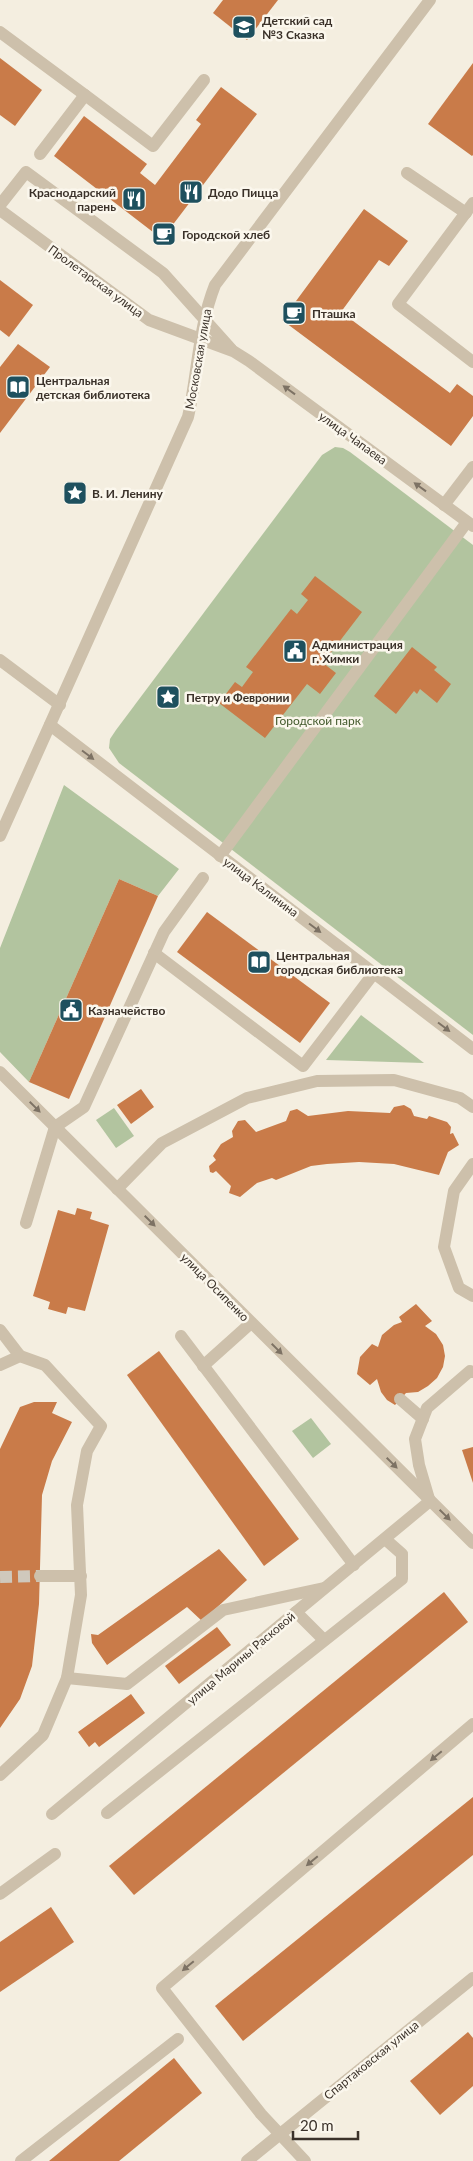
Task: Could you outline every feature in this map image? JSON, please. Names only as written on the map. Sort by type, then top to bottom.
[{"type":"street","name":"Московская улица","points":[[50,725],[188,417],[193,396],[199,338],[215,285],[430,0]]},
{"type":"street","points":[[0,32],[153,146],[204,80]]},
{"type":"street","points":[[40,154],[85,95]]},
{"type":"street","name":"улица Чапаева","points":[[0,205],[26,172],[163,272],[233,351],[470,524]]},
{"type":"street","points":[[407,173],[469,208],[398,304],[473,362]]},
{"type":"street","name":"Пролетарская улица","points":[[0,210],[149,320],[199,338]]},
{"type":"street","name":"улица Чапаева","points":[[199,338],[233,351]]},
{"type":"street","points":[[444,505],[473,467]]},
{"type":"street","points":[[220,856],[470,524]]},
{"type":"street","points":[[0,660],[60,705]]},
{"type":"street","points":[[0,836],[50,725]]},
{"type":"street","name":"улица Калинина","points":[[50,725],[473,1049]]},
{"type":"street","points":[[26,1223],[55,1127],[84,1106],[164,932],[203,878]]},
{"type":"street","points":[[154,953],[303,1066],[374,973]]},
{"type":"street","name":"улица Осипенко","points":[[0,1072],[473,1543]]},
{"type":"street","points":[[117,1189],[162,1143],[247,1098],[318,1081],[394,1080],[460,1098],[473,1107]]},
{"type":"street","points":[[473,1164],[454,1190],[444,1248],[459,1288],[473,1296]]},
{"type":"street","points":[[203,1366],[251,1323]]},
{"type":"street","points":[[0,1330],[20,1356],[45,1365],[101,1426],[86,1451],[77,1505],[82,1594],[67,1678],[43,1735],[0,1775]]},
{"type":"street","points":[[181,1336],[354,1565]]},
{"type":"street","points":[[0,1365],[20,1356]]},
{"type":"street","points":[[430,1501],[419,1465],[415,1439],[427,1408],[470,1371],[473,1372]]},
{"type":"street","points":[[400,1399],[423,1419]]},
{"type":"street","name":"улица Марины Расковой","points":[[52,1814],[430,1501]]},
{"type":"street","points":[[107,1813],[402,1579],[402,1554],[385,1539]]},
{"type":"street","points":[[40,1576],[81,1576]]},
{"type":"street","points":[[67,1678],[127,1684],[223,1610],[327,1587]]},
{"type":"street","points":[[296,1612],[324,1640]]},
{"type":"street","points":[[306,2161],[251,2100],[162,1988],[473,1724]]},
{"type":"street","points":[[0,1894],[55,1854]]},
{"type":"street","name":"Спартаковская улица","points":[[247,2161],[471,1984]]},
{"type":"street","points":[[21,2161],[178,2038]]},
{"type":"green space","name":"Городской парк","points":[[335,447],[343,448],[350,452],[473,545],[473,1035],[119,763],[109,748],[110,739],[116,730],[322,455]]},
{"type":"green space","points":[[64,785],[179,869],[158,896],[119,879],[29,1082],[0,1052],[0,948]]},
{"type":"green space","points":[[361,1015],[424,1063],[326,1060]]},
{"type":"green space","points":[[114,1108],[134,1136],[116,1148],[96,1120]]},
{"type":"green space","points":[[311,1418],[331,1444],[313,1458],[292,1431]]},
{"type":"building","name":"Детский сад №3 Сказка","points":[[223,0],[278,0],[247,40],[213,13]]},
{"type":"building","points":[[0,58],[42,90],[15,126],[0,115]]},
{"type":"building","points":[[473,63],[473,155],[472,156],[428,124]]},
{"type":"building","points":[[221,87],[257,114],[162,239],[54,156],[84,116],[147,164],[140,173],[155,185],[201,124],[196,120]]},
{"type":"building","points":[[364,209],[408,241],[389,266],[379,260],[341,312],[450,393],[457,384],[473,396],[473,416],[451,446],[282,320]]},
{"type":"building","points":[[0,280],[33,305],[9,337],[0,330]]},
{"type":"building","points":[[18,344],[50,367],[0,433],[0,367]]},
{"type":"building","points":[[315,576],[362,612],[323,663],[336,673],[320,694],[307,684],[265,738],[219,703],[235,682],[242,687],[253,672],[246,667],[291,609],[297,614],[308,600],[301,594]]},
{"type":"building","points":[[412,647],[437,667],[434,670],[451,684],[437,703],[420,689],[417,694],[414,691],[396,714],[374,696]]},
{"type":"building","points":[[119,879],[158,896],[69,1099],[29,1082]]},
{"type":"building","points":[[207,912],[330,1003],[300,1043],[177,952]]},
{"type":"building","points":[[141,1089],[154,1107],[131,1124],[117,1105]]},
{"type":"building","points":[[404,1105],[411,1109],[414,1116],[427,1119],[429,1116],[447,1122],[451,1127],[450,1134],[453,1133],[459,1145],[448,1152],[439,1175],[394,1164],[359,1162],[327,1164],[311,1166],[276,1180],[272,1178],[257,1183],[240,1197],[229,1193],[231,1186],[216,1171],[210,1172],[209,1166],[216,1160],[213,1156],[221,1144],[233,1137],[232,1131],[238,1121],[245,1120],[256,1132],[286,1121],[290,1111],[297,1109],[308,1116],[348,1111],[390,1113],[394,1107]]},
{"type":"building","points":[[77,1208],[92,1212],[90,1219],[109,1225],[85,1311],[68,1307],[66,1314],[48,1309],[50,1302],[33,1296],[58,1210],[75,1215]]},
{"type":"building","points":[[416,1304],[432,1321],[425,1326],[436,1334],[443,1345],[445,1356],[443,1367],[437,1378],[428,1386],[418,1392],[406,1393],[395,1405],[387,1400],[381,1392],[377,1379],[370,1385],[357,1374],[360,1357],[372,1344],[378,1347],[382,1335],[394,1325],[402,1322],[399,1317]]},
{"type":"building","points":[[159,1351],[299,1539],[264,1566],[127,1375]]},
{"type":"building","points":[[34,1402],[57,1402],[52,1413],[72,1422],[52,1461],[42,1495],[39,1604],[32,1666],[20,1699],[0,1728],[0,1449],[20,1407]]},
{"type":"building","points":[[473,1447],[473,1483],[462,1450]]},
{"type":"building","points":[[219,1549],[247,1580],[202,1621],[187,1607],[107,1665],[92,1643],[91,1634],[98,1635]]},
{"type":"building","points":[[444,1592],[468,1622],[134,1895],[109,1866]]},
{"type":"building","points":[[217,1627],[231,1645],[179,1684],[165,1666]]},
{"type":"building","points":[[131,1694],[145,1713],[99,1747],[95,1742],[89,1747],[78,1732]]},
{"type":"building","points":[[473,1797],[473,1855],[243,2041],[215,2006]]},
{"type":"building","points":[[51,1907],[74,1942],[0,1992],[0,1942]]},
{"type":"building","points":[[468,2032],[473,2038],[473,2086],[440,2115],[410,2081]]},
{"type":"building","points":[[174,2058],[202,2093],[119,2161],[49,2161]]},
{"type":"tunnel","points":[[0,1577],[40,1576]]},
{"type":"place","name":"Детский сад №3 Сказка","points":[[244,27]]},
{"type":"place","name":"Додо Пицца","points":[[191,192]]},
{"type":"place","name":"Краснодарский парень","points":[[134,199]]},
{"type":"place","name":"Городской хлеб","points":[[164,234]]},
{"type":"place","name":"Пташка","points":[[294,313]]},
{"type":"place","name":"Центральная детская библиотека","points":[[18,387]]},
{"type":"place","name":"В. И. Ленину","points":[[75,493]]},
{"type":"place","name":"Администрация г. Химки","points":[[295,651]]},
{"type":"place","name":"Петру и Февронии","points":[[168,697]]},
{"type":"place","name":"Центральная городская библиотека","points":[[259,962]]},
{"type":"place","name":"Казначейство","points":[[71,1010]]}]
